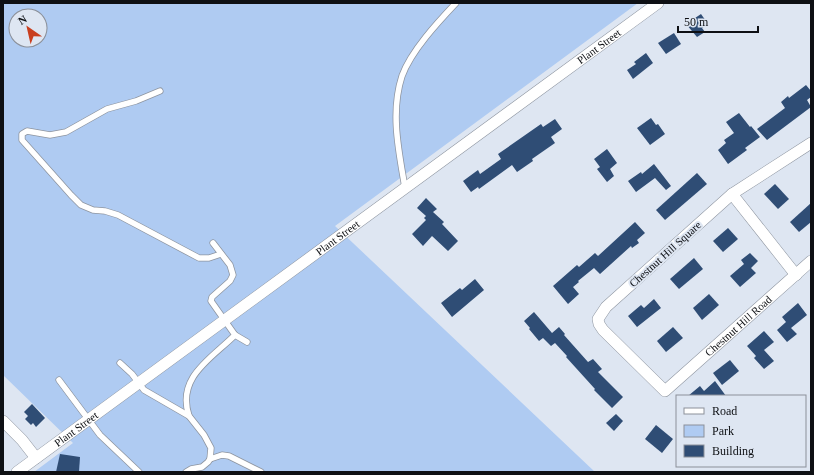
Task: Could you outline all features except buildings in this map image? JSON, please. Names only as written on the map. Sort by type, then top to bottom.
[{"type":"street","name":"Plant Street","points":[[17,472],[658,3]]},
{"type":"street","points":[[796,275],[732,194],[811,143]]},
{"type":"street","name":"Chestnut Hill Square","points":[[665,391],[603,330],[598,319],[606,307],[732,194]]},
{"type":"street","name":"Chestnut Hill Road","points":[[665,391],[811,262]]},
{"type":"street","points":[[3,421],[22,440],[36,458]]},
{"type":"lane","points":[[405,188],[396,128],[397,100],[402,76],[416,51],[456,3]]},
{"type":"lane","points":[[160,90],[136,101],[107,109],[75,128],[59,134],[50,135],[27,131],[22,134],[22,138],[26,146],[76,200],[87,208],[112,212],[199,258],[209,258],[221,254]]},
{"type":"lane","points":[[213,243],[230,265],[233,275],[230,281],[211,299],[211,303],[235,335],[247,342]]},
{"type":"lane","points":[[189,416],[187,397],[188,387],[193,376],[209,358],[235,335]]},
{"type":"lane","points":[[120,363],[132,374],[144,390],[189,416],[204,435],[211,448],[210,458],[202,468],[191,469],[186,472]]},
{"type":"lane","points":[[59,380],[88,420],[105,440],[139,472]]},
{"type":"lane","points":[[210,458],[229,456],[261,472]]},
{"type":"green space","points":[[3,3],[638,3],[335,226],[595,472],[34,472],[73,443],[3,375]]}]
